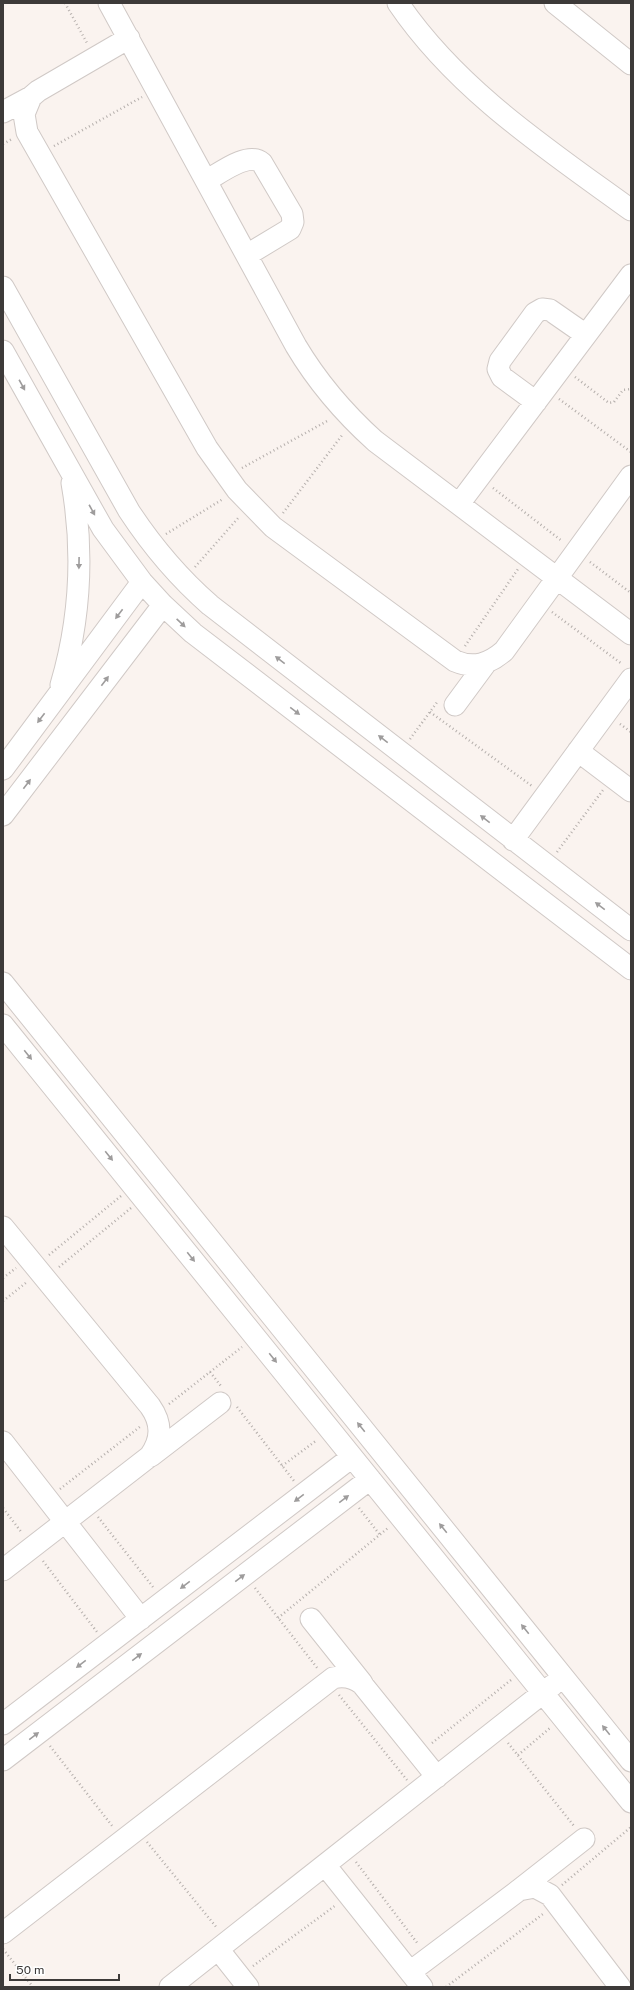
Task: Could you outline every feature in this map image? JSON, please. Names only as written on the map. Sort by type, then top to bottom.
[{"type":"street","points":[[109,3],[310,369],[348,417],[375,441],[631,634]]},
{"type":"street","points":[[398,3],[438,52],[480,95],[542,146],[631,210]]},
{"type":"street","points":[[555,3],[631,64]]},
{"type":"street","points":[[3,112],[31,97],[38,91],[129,38]]},
{"type":"street","points":[[31,97],[25,110],[24,123],[27,132],[206,448],[238,490],[273,527],[455,661],[464,666],[476,666],[486,663]]},
{"type":"street","points":[[206,181],[247,159],[255,158],[262,163],[292,214],[293,222],[290,229],[247,255]]},
{"type":"street","points":[[459,504],[631,275]]},
{"type":"street","points":[[3,287],[129,511],[151,543],[183,581],[210,605],[512,840],[631,930]]},
{"type":"street","points":[[540,395],[499,373],[500,361],[535,313],[542,309],[550,310],[586,335]]},
{"type":"street","points":[[3,351],[103,529],[142,582],[163,606],[193,633],[631,969]]},
{"type":"street","points":[[58,696],[72,640],[78,583],[78,526],[69,469]]},
{"type":"street","points":[[447,703],[486,663],[504,650],[631,476]]},
{"type":"street","points":[[3,769],[142,582]]},
{"type":"street","points":[[3,816],[163,606]]},
{"type":"street","points":[[512,840],[578,751],[628,672]]},
{"type":"street","points":[[578,751],[631,791]]},
{"type":"street","points":[[3,983],[631,1760]]},
{"type":"street","points":[[3,1025],[631,1802]]},
{"type":"street","points":[[3,1227],[156,1414],[160,1431],[158,1440],[150,1456]]},
{"type":"street","points":[[3,1570],[226,1398]]},
{"type":"street","points":[[3,1442],[141,1619]]},
{"type":"street","points":[[3,1724],[352,1457]]},
{"type":"street","points":[[3,1760],[370,1479]]},
{"type":"street","points":[[311,1619],[438,1777]]},
{"type":"street","points":[[3,1933],[327,1681],[333,1678],[345,1676],[352,1677],[362,1684]]},
{"type":"street","points":[[170,1987],[564,1677]]},
{"type":"street","points":[[325,1865],[416,1980],[429,1958],[584,1839]]},
{"type":"street","points":[[519,1890],[535,1887],[553,1900],[620,1987]]},
{"type":"street","points":[[223,1945],[244,1982]]},
{"type":"path","points":[[65,3],[95,58]]},
{"type":"path","points":[[40,154],[156,90]]},
{"type":"path","points":[[562,366],[609,403],[614,402],[623,390],[631,389]]},
{"type":"path","points":[[540,395],[631,452]]},
{"type":"path","points":[[151,543],[238,490],[348,417]]},
{"type":"path","points":[[273,527],[348,417]]},
{"type":"path","points":[[479,478],[631,593]]},
{"type":"path","points":[[183,581],[238,490]]},
{"type":"path","points":[[455,661],[527,556]]},
{"type":"path","points":[[539,602],[628,672]]},
{"type":"path","points":[[400,753],[430,712],[447,703]]},
{"type":"path","points":[[430,712],[545,796]]},
{"type":"path","points":[[546,866],[613,777]]},
{"type":"path","points":[[3,1301],[138,1192]]},
{"type":"path","points":[[40,1272],[138,1192]]},
{"type":"path","points":[[210,1372],[226,1398],[304,1494]]},
{"type":"path","points":[[282,1466],[330,1430]]},
{"type":"path","points":[[349,1495],[380,1534]]},
{"type":"path","points":[[88,1504],[164,1601]]},
{"type":"path","points":[[3,1508],[106,1645]]},
{"type":"path","points":[[278,1618],[401,1517]]},
{"type":"path","points":[[418,1754],[524,1670]]},
{"type":"path","points":[[518,1755],[563,1718]]},
{"type":"path","points":[[497,1730],[597,1855]]},
{"type":"path","points":[[39,1732],[130,1834],[223,1945]]},
{"type":"path","points":[[446,1987],[553,1900],[597,1855],[631,1827]]},
{"type":"path","points":[[346,1849],[429,1958]]},
{"type":"path","points":[[244,1982],[349,1895]]},
{"type":"path","points":[[3,1949],[33,1987]]}]
